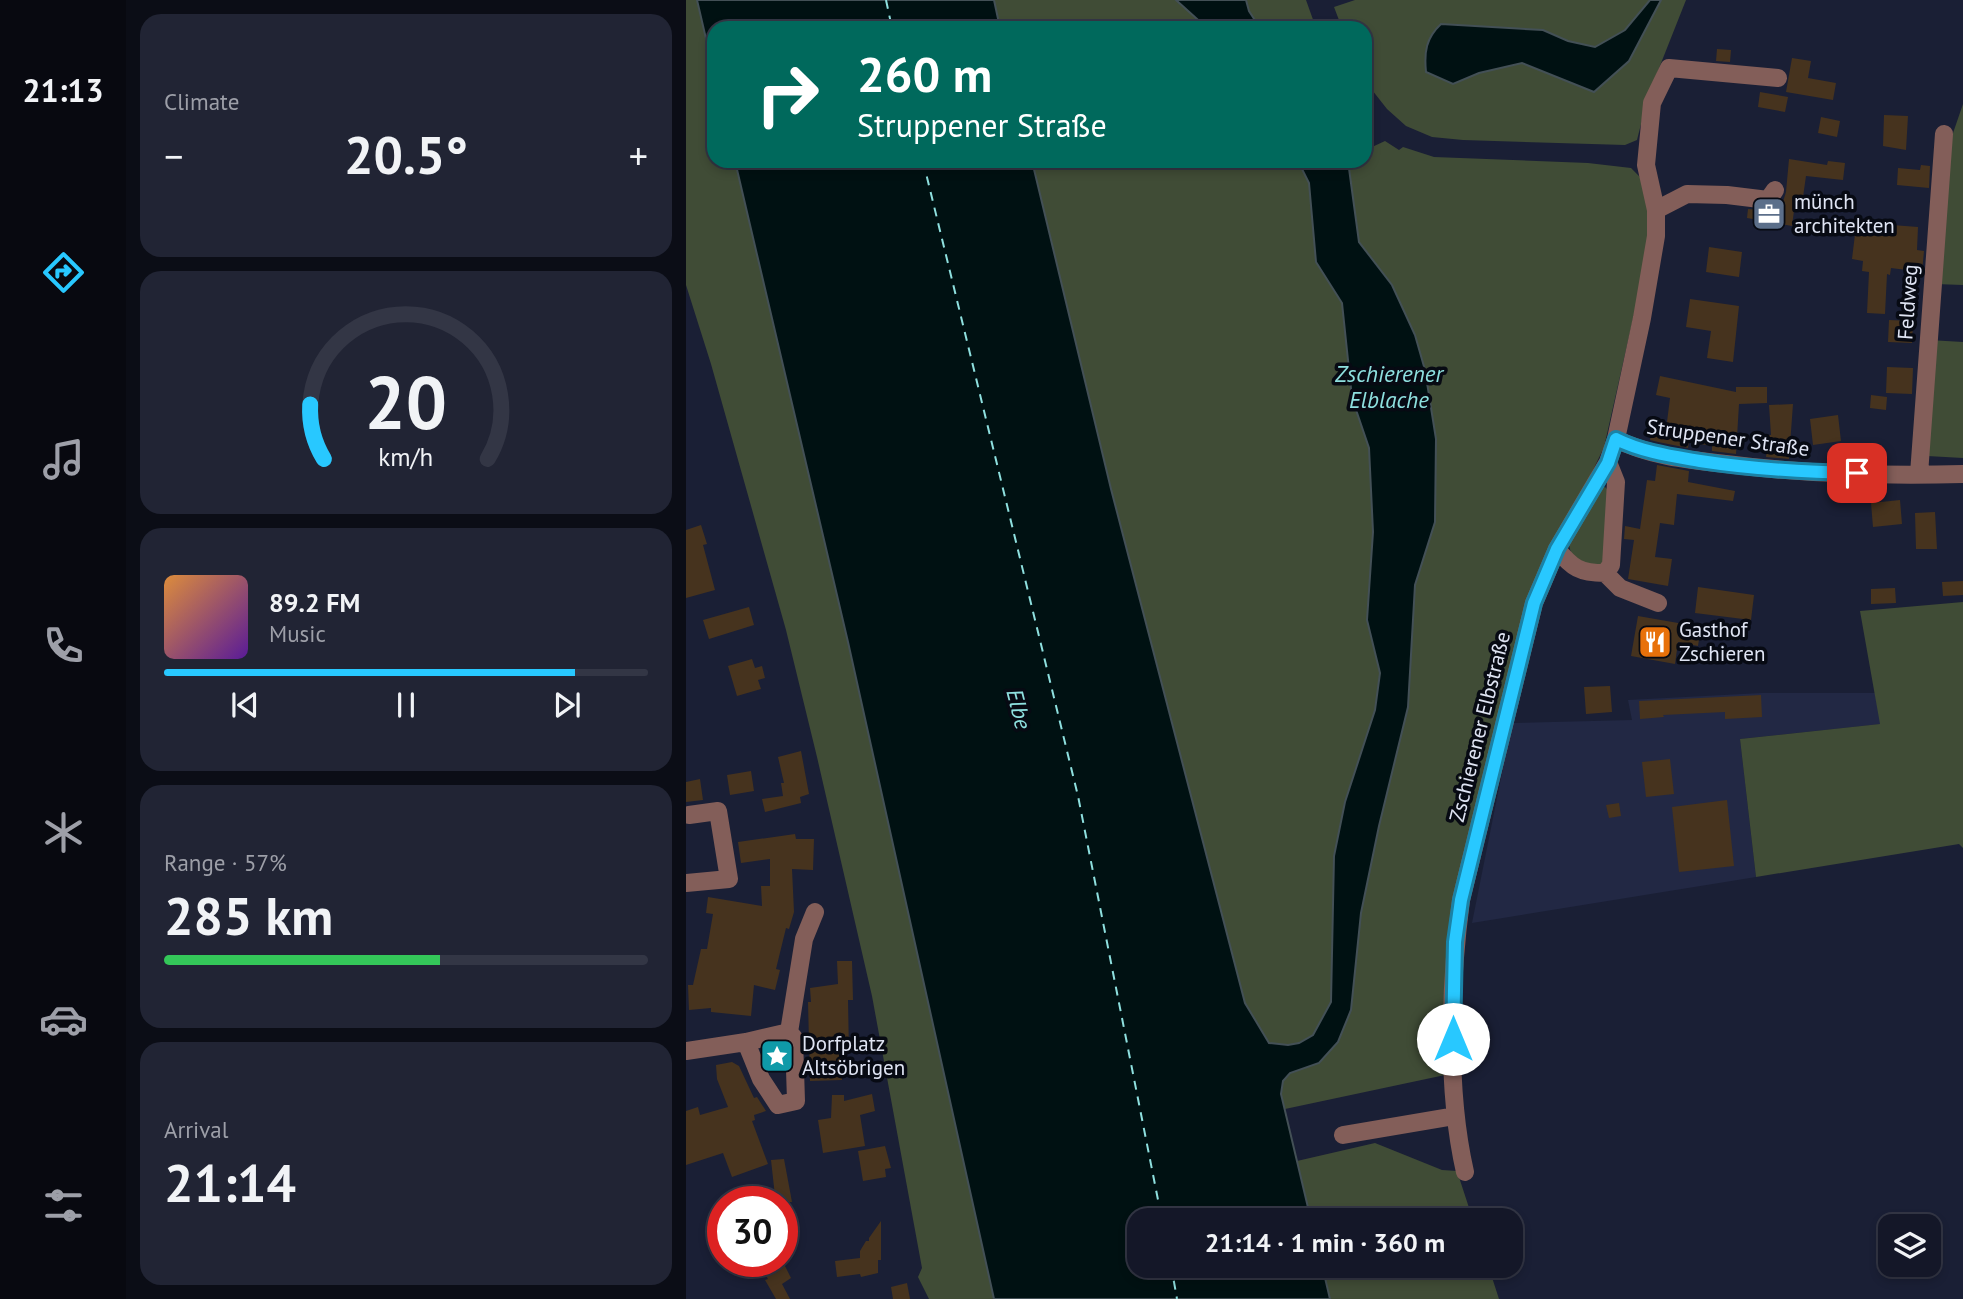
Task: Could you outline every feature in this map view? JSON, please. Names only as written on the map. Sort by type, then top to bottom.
[{"type":"street","name":"Zschierener Elbstraße","points":[[1465,1172],[1455,1116],[1453,1012],[1455,942],[1461,900],[1534,603],[1557,549],[1608,463],[1616,439],[1656,236],[1656,210],[1646,165],[1652,103],[1669,68],[1778,78]]},
{"type":"street","name":"Feldweg","points":[[1919,474],[1944,134]]},
{"type":"street","points":[[1656,210],[1687,194],[1727,195],[1768,201],[1775,190]]},
{"type":"street","name":"Struppener Straße","points":[[1616,439],[1635,449],[1788,472],[1963,474]]},
{"type":"street","points":[[1605,573],[1611,565],[1616,482],[1608,463]]},
{"type":"street","points":[[1557,549],[1571,566],[1593,573],[1605,573],[1620,588],[1658,603]]},
{"type":"street","points":[[686,883],[729,878],[718,811],[689,815]]},
{"type":"street","points":[[746,1042],[761,1079],[778,1105],[796,1101],[794,1038],[789,1032],[804,939],[815,912]]},
{"type":"street","points":[[686,1052],[789,1032]]},
{"type":"street","points":[[1343,1135],[1455,1116]]},
{"type":"shaded area","points":[[1762,693],[1875,693],[1881,724],[1740,739],[1756,877],[1472,923],[1512,723],[1632,720],[1628,700]]},
{"type":"green space","points":[[686,0],[697,0],[707,43],[707,168],[737,168],[848,642],[994,1299],[929,1299],[918,1277],[922,1268],[872,996],[817,757],[786,630],[686,285]]},
{"type":"green space","points":[[994,0],[1176,0],[1199,21],[998,21]]},
{"type":"green space","points":[[1246,0],[1306,0],[1314,21],[1255,21]]},
{"type":"green space","points":[[1355,0],[1686,0],[1648,96],[1637,140],[1625,145],[1463,140],[1432,137],[1406,126],[1387,109],[1372,90],[1372,21],[1339,21],[1334,7]]},
{"type":"green space","points":[[1963,104],[1963,285],[1935,284],[1952,136]]},
{"type":"green space","points":[[1385,141],[1399,150],[1403,147],[1434,157],[1588,163],[1631,168],[1643,180],[1651,218],[1640,288],[1604,447],[1575,508],[1537,576],[1456,899],[1445,1075],[1285,1109],[1281,1094],[1283,1081],[1290,1073],[1319,1063],[1338,1042],[1351,1010],[1361,913],[1379,826],[1415,585],[1435,522],[1392,286],[1359,242],[1349,168],[1372,168],[1372,147]]},
{"type":"green space","points":[[1034,168],[1302,168],[1309,182],[1316,262],[1342,302],[1352,398],[1369,448],[1373,532],[1367,620],[1380,672],[1375,710],[1345,802],[1334,856],[1331,1002],[1313,1035],[1299,1043],[1269,1044],[1245,1003],[1111,489]]},
{"type":"green space","points":[[1929,340],[1963,342],[1963,458],[1927,456]]},
{"type":"green space","points":[[1605,487],[1610,492],[1604,564],[1594,568],[1572,557],[1569,545],[1600,488]]},
{"type":"green space","points":[[1963,602],[1963,848],[1959,844],[1756,877],[1740,739],[1880,724],[1860,611]]},
{"type":"green space","points":[[1375,1143],[1442,1170],[1457,1171],[1469,1208],[1308,1208],[1297,1161]]},
{"type":"green space","points":[[1325,1278],[1492,1278],[1499,1299],[1330,1299]]},
{"type":"water","points":[[697,0],[994,0],[998,21],[707,21],[707,43]]},
{"type":"water","points":[[1176,0],[1246,0],[1255,21],[1199,21]]},
{"type":"water","points":[[1650,0],[1661,0],[1629,61],[1594,92],[1522,63],[1479,73],[1453,84],[1426,72],[1427,46],[1441,24],[1543,30],[1568,41],[1595,47],[1625,30]]},
{"type":"water","points":[[737,168],[1034,168],[1111,489],[1245,1003],[1269,1043],[1288,1045],[1299,1043],[1313,1035],[1331,1002],[1334,856],[1345,802],[1375,710],[1380,673],[1367,620],[1373,532],[1369,448],[1352,398],[1342,303],[1316,262],[1309,183],[1302,168],[1349,168],[1359,242],[1392,285],[1415,335],[1425,370],[1436,439],[1435,522],[1415,585],[1408,707],[1361,913],[1351,1010],[1338,1042],[1319,1063],[1290,1073],[1283,1081],[1281,1094],[1308,1208],[1127,1208],[1127,1278],[1325,1278],[1330,1299],[994,1299],[848,642]]},
{"type":"building","points":[[1717,49],[1731,50],[1730,62],[1716,61]]},
{"type":"building","points":[[1792,58],[1811,61],[1808,78],[1836,83],[1833,100],[1786,92]]},
{"type":"building","points":[[1760,92],[1788,97],[1785,112],[1758,107]]},
{"type":"building","points":[[1884,115],[1908,116],[1906,150],[1883,146]]},
{"type":"building","points":[[1821,117],[1840,121],[1837,137],[1818,133]]},
{"type":"building","points":[[1789,159],[1827,165],[1828,161],[1845,163],[1843,180],[1806,176],[1802,204],[1795,203],[1792,226],[1747,218],[1748,209],[1767,211],[1781,208],[1786,192]]},
{"type":"building","points":[[1921,165],[1930,166],[1929,188],[1897,185],[1898,168],[1920,170]]},
{"type":"building","points":[[1892,225],[1918,227],[1917,250],[1924,251],[1922,272],[1891,268],[1890,275],[1887,274],[1885,314],[1867,313],[1869,272],[1862,271],[1863,261],[1852,259],[1856,226],[1891,229]]},
{"type":"building","points":[[1709,247],[1742,252],[1739,277],[1706,272]]},
{"type":"building","points":[[1690,299],[1739,306],[1733,362],[1707,358],[1711,331],[1686,327]]},
{"type":"building","points":[[1889,320],[1913,321],[1912,343],[1888,342]]},
{"type":"building","points":[[1887,367],[1913,368],[1912,394],[1886,393]]},
{"type":"building","points":[[1660,376],[1736,392],[1736,387],[1767,387],[1767,403],[1739,404],[1736,454],[1712,451],[1712,446],[1689,442],[1688,448],[1650,440],[1652,428],[1666,430],[1670,398],[1656,395]]},
{"type":"building","points":[[1871,395],[1887,397],[1886,410],[1870,408]]},
{"type":"building","points":[[1793,404],[1789,459],[1766,457],[1768,435],[1771,435],[1769,405]]},
{"type":"building","points":[[1838,415],[1841,441],[1813,445],[1810,419]]},
{"type":"building","points":[[1657,465],[1689,471],[1688,482],[1735,491],[1733,501],[1677,494],[1674,525],[1660,523],[1655,557],[1672,559],[1668,586],[1628,579],[1634,540],[1624,539],[1625,526],[1640,529],[1647,480],[1655,481]]},
{"type":"building","points":[[1900,500],[1902,524],[1873,527],[1871,503]]},
{"type":"building","points":[[1935,512],[1937,549],[1916,549],[1915,513]]},
{"type":"building","points":[[701,525],[707,544],[703,545],[715,590],[686,598],[686,530]]},
{"type":"building","points":[[1963,581],[1963,595],[1943,596],[1942,582]]},
{"type":"building","points":[[1698,587],[1754,595],[1751,620],[1695,613]]},
{"type":"building","points":[[1895,588],[1896,603],[1871,604],[1871,589]]},
{"type":"building","points":[[749,607],[754,625],[709,639],[703,620]]},
{"type":"building","points":[[1638,616],[1701,627],[1698,646],[1678,642],[1675,664],[1631,656]]},
{"type":"building","points":[[752,659],[755,668],[762,666],[765,678],[758,680],[761,689],[737,696],[728,666]]},
{"type":"building","points":[[1610,686],[1612,712],[1586,714],[1584,687]]},
{"type":"building","points":[[1761,695],[1762,717],[1725,719],[1725,712],[1640,719],[1639,701]]},
{"type":"building","points":[[801,751],[809,794],[800,797],[801,803],[765,812],[762,799],[783,796],[781,783],[784,783],[778,757]]},
{"type":"building","points":[[1670,759],[1674,794],[1646,797],[1642,762]]},
{"type":"building","points":[[751,771],[754,791],[730,795],[727,775]]},
{"type":"building","points":[[700,779],[703,800],[686,802],[686,782]]},
{"type":"building","points":[[1727,800],[1734,866],[1679,872],[1672,807]]},
{"type":"building","points":[[1619,803],[1621,816],[1609,818],[1606,805]]},
{"type":"building","points":[[795,834],[796,839],[814,839],[813,870],[792,869],[794,912],[789,929],[786,928],[776,969],[780,970],[775,990],[754,985],[751,1016],[711,1012],[711,1008],[689,1010],[688,985],[693,985],[701,949],[707,949],[713,914],[706,913],[708,897],[762,906],[761,886],[770,886],[770,859],[741,863],[738,842]]},
{"type":"building","points":[[837,961],[852,961],[853,1000],[848,1000],[849,1053],[844,1053],[842,1080],[810,1081],[810,988],[838,984]]},
{"type":"building","points":[[732,1062],[739,1066],[754,1098],[757,1097],[766,1111],[754,1115],[755,1120],[752,1121],[768,1164],[732,1177],[723,1153],[686,1165],[686,1111],[698,1107],[700,1115],[728,1107],[717,1079],[716,1065]]},
{"type":"building","points":[[872,1094],[875,1111],[860,1115],[865,1146],[823,1153],[818,1120],[831,1118],[832,1095],[844,1095],[844,1101]]},
{"type":"building","points":[[885,1146],[891,1168],[885,1169],[886,1177],[863,1181],[858,1151]]},
{"type":"building","points":[[784,1159],[789,1186],[774,1186],[771,1160]]},
{"type":"building","points":[[881,1221],[881,1260],[878,1260],[878,1273],[861,1277],[860,1274],[837,1277],[835,1261],[860,1258],[860,1251]]},
{"type":"building","points":[[767,1277],[790,1277],[782,1284],[790,1299],[776,1299],[765,1280]]},
{"type":"building","points":[[907,1283],[910,1299],[893,1299],[891,1287]]},
{"type":"ferry route","points":[[886,0],[890,21]]},
{"type":"ferry route","points":[[925,168],[1078,796],[1160,1208]]},
{"type":"ferry route","points":[[1173,1278],[1177,1299]]},
{"type":"place","name":"münch architekten","points":[[1769,214]]},
{"type":"place","name":"Gasthof Zschieren","points":[[1655,642]]},
{"type":"place","name":"Dorfplatz Altsöbrigen","points":[[777,1056]]},
{"type":"route","points":[[1453,1039],[1455,942],[1461,900],[1518,661],[1534,603],[1557,549],[1608,463],[1616,439],[1635,449],[1711,463],[1788,472],[1857,473]]},
{"type":"water label","name":"Zschierener Elblache","points":[[1389,387]]},
{"type":"water label","name":"Elbe","points":[[1019,709]]}]
